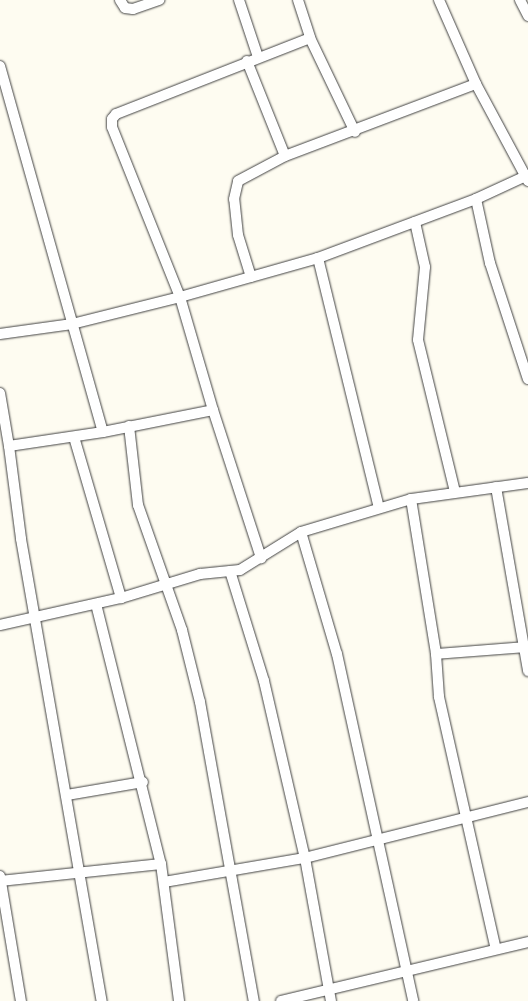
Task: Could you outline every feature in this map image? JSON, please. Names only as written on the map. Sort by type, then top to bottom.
[{"type":"street","points":[[120,0],[125,8],[133,9],[158,0]]},
{"type":"street","points":[[239,0],[258,56]]},
{"type":"street","points":[[298,0],[310,38],[356,132]]},
{"type":"street","points":[[0,334],[72,324],[180,297],[318,258],[476,199],[527,177],[476,84],[439,0]]},
{"type":"street","points":[[520,0],[528,16]]},
{"type":"street","points":[[261,558],[213,410],[180,297],[115,136],[112,119],[116,114],[258,56],[310,38]]},
{"type":"street","points":[[247,61],[286,156]]},
{"type":"street","points":[[0,66],[5,100],[102,432]]},
{"type":"street","points":[[251,277],[238,236],[234,188],[238,181],[286,156],[356,132],[476,84]]},
{"type":"street","points":[[476,199],[490,263],[528,379]]},
{"type":"street","points":[[415,222],[425,267],[418,340],[455,492]]},
{"type":"street","points":[[318,258],[379,508]]},
{"type":"street","points":[[0,393],[5,439],[102,1001]]},
{"type":"street","points":[[5,439],[74,436],[213,410]]},
{"type":"street","points":[[129,426],[138,505],[167,584],[200,702],[254,1001]]},
{"type":"street","points":[[74,436],[120,598]]},
{"type":"street","points":[[0,624],[96,604],[200,574],[230,571],[261,558],[301,532],[411,499],[528,483]]},
{"type":"street","points":[[496,487],[526,647],[528,671]]},
{"type":"street","points":[[411,499],[436,654],[438,697],[496,949]]},
{"type":"street","points":[[301,532],[324,602],[408,969],[413,1001]]},
{"type":"street","points":[[230,571],[260,667],[305,858],[332,1001]]},
{"type":"street","points":[[96,604],[143,782],[161,864],[179,1001]]},
{"type":"street","points":[[436,654],[526,647]]},
{"type":"street","points":[[67,795],[143,782]]},
{"type":"street","points":[[164,882],[305,858],[528,802]]},
{"type":"street","points":[[22,1001],[0,879],[161,864]]},
{"type":"street","points":[[281,1001],[329,987],[528,942]]}]
